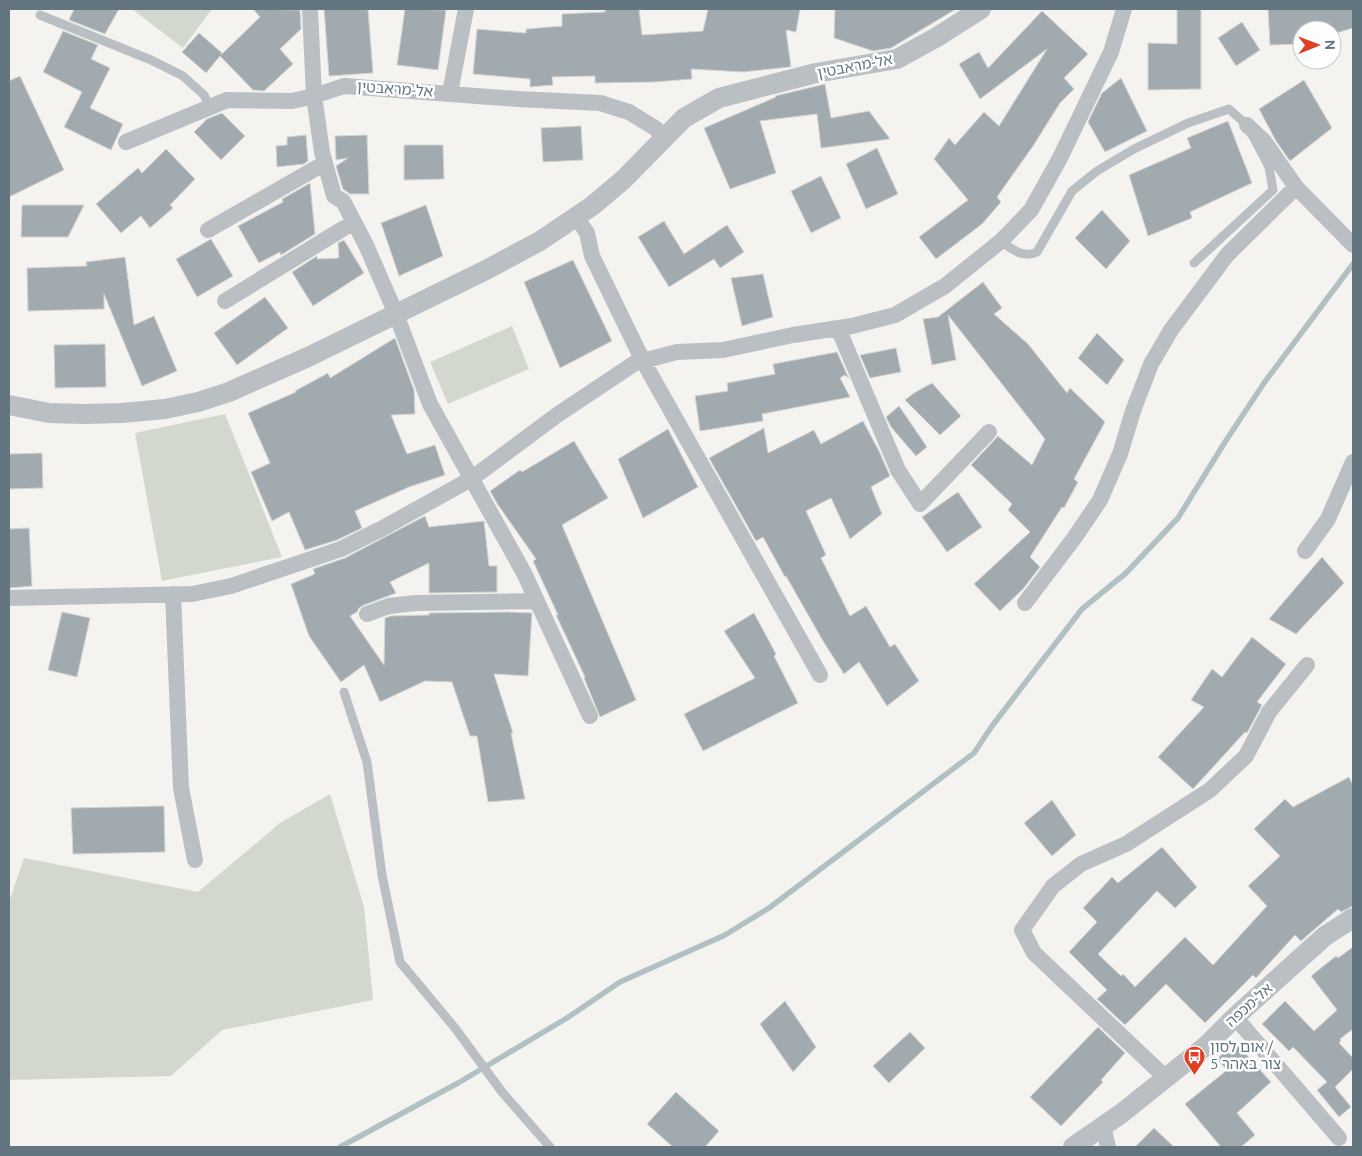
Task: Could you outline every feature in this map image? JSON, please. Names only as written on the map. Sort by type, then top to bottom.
[{"type":"street","points":[[310,9],[314,96],[325,162],[334,196],[343,201],[366,245],[396,314],[430,404],[524,573],[590,716]]},
{"type":"street","points":[[450,94],[466,9]]},
{"type":"street","name":"אל-מראבטין","points":[[9,405],[48,412],[84,414],[122,413],[165,409],[198,402],[229,392],[308,357],[533,245],[576,217],[623,180],[684,118],[719,98],[816,73],[897,59],[937,37],[981,9]]},
{"type":"street","points":[[9,598],[192,594],[231,586],[341,549],[384,528],[470,479],[557,415],[635,363],[677,352],[723,350],[895,315],[945,286],[1001,241],[1031,210],[1060,158],[1111,52],[1124,9]]},
{"type":"street","name":"אל-מראבטין","points":[[126,142],[227,100],[292,101],[344,86],[600,103],[629,112],[644,120],[665,137]]},
{"type":"street","points":[[1247,126],[1264,141],[1296,187],[1353,245]]},
{"type":"street","points":[[208,230],[325,162]]},
{"type":"street","points":[[1025,603],[1075,537],[1100,500],[1120,454],[1133,411],[1151,364],[1171,330],[1227,255],[1296,187]]},
{"type":"street","points":[[576,217],[587,233],[592,256],[643,361],[820,675]]},
{"type":"street","points":[[225,301],[354,222]]},
{"type":"street","points":[[838,328],[898,470],[920,504],[989,432]]},
{"type":"street","points":[[1305,551],[1328,520],[1353,462]]},
{"type":"street","points":[[173,594],[181,788],[195,860]]},
{"type":"street","points":[[367,614],[389,606],[416,603],[537,601]]},
{"type":"street","points":[[1165,1077],[1034,953],[1022,930],[1053,886],[1081,864],[1126,844],[1210,790],[1246,756],[1269,712],[1307,665]]},
{"type":"street","name":"אל-מכפה","points":[[1073,1147],[1122,1113],[1207,1045],[1235,1017],[1325,936],[1353,918]]},
{"type":"street","points":[[1235,1017],[1339,1138]]},
{"type":"street","points":[[1103,1126],[1108,1147]]},
{"type":"lane","points":[[40,15],[151,60],[183,76],[204,95],[210,107]]},
{"type":"lane","points":[[1001,241],[1017,253],[1032,255],[1037,252],[1072,191],[1097,171],[1188,123],[1229,109],[1247,126],[1270,167],[1273,190],[1194,263]]},
{"type":"lane","points":[[344,692],[367,762],[382,875],[400,962],[455,1028],[502,1092],[550,1147]]},
{"type":"shaded area","points":[[132,9],[212,9],[183,48]]},
{"type":"shaded area","points":[[512,326],[529,369],[448,404],[430,362]]},
{"type":"shaded area","points":[[225,414],[282,557],[162,581],[135,433]]},
{"type":"shaded area","points":[[330,794],[364,907],[373,1000],[222,1030],[171,1076],[9,1080],[9,902],[24,858],[198,892],[280,823]]},
{"type":"building","points":[[74,9],[119,9],[105,34],[69,20]]},
{"type":"building","points":[[253,9],[300,10],[301,29],[280,49],[293,64],[264,91],[253,90],[220,56],[206,73],[182,52],[199,33],[222,53],[221,55],[260,17]]},
{"type":"building","points":[[324,9],[368,9],[373,73],[329,76]]},
{"type":"building","points":[[405,9],[446,10],[438,70],[397,65]]},
{"type":"building","points":[[605,9],[639,9],[642,35],[703,31],[708,9],[800,9],[796,32],[786,30],[791,67],[743,72],[691,69],[692,79],[655,82],[595,83],[595,76],[552,77],[553,85],[530,87],[530,79],[473,74],[477,29],[526,33],[526,29],[562,26],[562,14],[605,12]]},
{"type":"building","points":[[835,9],[956,9],[891,48],[873,51],[834,38]]},
{"type":"building","points":[[1177,9],[1201,9],[1201,89],[1148,90],[1148,43],[1177,44]]},
{"type":"building","points":[[1268,9],[1353,9],[1353,28],[1342,31],[1342,20],[1292,20],[1292,44],[1270,45]]},
{"type":"building","points":[[1042,11],[1088,54],[1064,78],[1074,89],[1060,103],[1033,146],[997,197],[1001,202],[982,224],[936,259],[919,237],[968,200],[934,159],[949,138],[955,145],[984,112],[999,126],[1047,49],[980,99],[959,64],[979,52],[988,68]]},
{"type":"building","points":[[1242,22],[1260,50],[1236,66],[1218,38]]},
{"type":"building","points":[[63,31],[98,45],[91,59],[110,68],[90,108],[123,124],[111,150],[64,127],[82,92],[43,72]]},
{"type":"building","points":[[20,76],[64,170],[9,197],[9,81]]},
{"type":"building","points":[[1121,78],[1147,131],[1105,152],[1088,122],[1102,93]]},
{"type":"building","points":[[1304,80],[1332,128],[1290,161],[1276,141],[1259,109]]},
{"type":"building","points":[[825,84],[831,118],[869,111],[890,139],[821,148],[817,114],[760,121],[776,173],[730,189],[704,128],[775,96]]},
{"type":"building","points":[[222,113],[245,136],[221,160],[194,132],[207,119]]},
{"type":"building","points":[[1228,121],[1252,183],[1190,212],[1192,218],[1148,236],[1129,175],[1191,148],[1187,138]]},
{"type":"building","points":[[581,126],[583,160],[543,162],[541,128]]},
{"type":"building","points":[[306,135],[308,161],[304,164],[277,167],[276,146],[287,145],[287,137]]},
{"type":"building","points":[[367,135],[369,194],[350,194],[343,189],[336,166],[348,158],[336,160],[335,136]]},
{"type":"building","points":[[404,145],[443,145],[444,179],[404,180]]},
{"type":"building","points":[[877,148],[898,194],[866,209],[846,164]]},
{"type":"building","points":[[166,149],[195,179],[170,205],[173,208],[150,228],[141,216],[121,233],[96,204],[138,168],[142,173]]},
{"type":"building","points":[[821,176],[841,218],[811,233],[791,191]]},
{"type":"building","points":[[310,183],[315,234],[281,255],[280,252],[259,263],[238,226],[283,202],[282,199]]},
{"type":"building","points":[[22,205],[84,205],[68,237],[21,237]]},
{"type":"building","points":[[426,205],[443,256],[399,276],[381,223]]},
{"type":"building","points":[[1102,210],[1130,241],[1106,269],[1075,238]]},
{"type":"building","points":[[664,221],[684,254],[727,225],[744,252],[720,268],[714,259],[669,287],[638,237]]},
{"type":"building","points":[[211,239],[233,276],[197,297],[176,259]]},
{"type":"building","points":[[344,240],[364,273],[313,306],[292,272],[317,256],[317,259],[339,258],[338,243]]},
{"type":"building","points":[[125,257],[134,325],[154,316],[177,371],[142,386],[104,294],[104,309],[28,311],[27,268],[87,266],[86,262]]},
{"type":"building","points":[[573,260],[612,341],[560,368],[524,282]]},
{"type":"building","points":[[763,274],[773,317],[742,326],[731,278]]},
{"type":"building","points":[[983,282],[1002,308],[994,314],[1028,344],[1067,393],[1070,388],[1105,422],[1074,479],[1078,482],[1064,508],[1062,507],[1030,557],[1040,567],[1023,589],[1000,611],[974,584],[1030,532],[1008,510],[1012,504],[971,465],[998,436],[1032,465],[1045,439],[948,315],[956,360],[932,365],[923,319],[938,317]]},
{"type":"building","points":[[265,297],[288,328],[237,365],[214,333]]},
{"type":"building","points":[[1097,333],[1124,360],[1107,385],[1078,358]]},
{"type":"building","points":[[395,338],[414,390],[415,414],[391,415],[407,454],[435,445],[445,475],[409,487],[355,511],[362,528],[337,540],[305,550],[289,512],[272,521],[251,472],[270,463],[248,413],[296,392],[328,373],[330,378]]},
{"type":"building","points":[[105,344],[106,387],[55,388],[54,345]]},
{"type":"building","points":[[896,348],[901,372],[870,378],[860,355]]},
{"type":"building","points":[[837,352],[849,379],[845,375],[840,378],[850,397],[762,414],[763,421],[700,431],[695,396],[728,391],[727,383],[775,374],[773,364]]},
{"type":"building","points":[[932,383],[961,416],[940,435],[905,400]]},
{"type":"building","points":[[899,406],[927,447],[916,456],[891,427],[886,417]]},
{"type":"building","points":[[863,421],[890,476],[871,487],[882,514],[850,539],[831,498],[806,511],[826,555],[821,558],[850,616],[866,606],[890,647],[895,644],[919,681],[887,706],[859,662],[844,674],[763,537],[756,541],[709,458],[764,428],[768,453],[814,430],[821,444]]},
{"type":"building","points":[[668,429],[698,487],[643,518],[618,459]]},
{"type":"building","points":[[574,441],[608,498],[562,525],[636,700],[600,717],[585,677],[533,561],[536,559],[490,491],[520,470],[522,472]]},
{"type":"building","points":[[42,453],[43,488],[9,489],[9,454]]},
{"type":"building","points":[[958,492],[982,527],[947,552],[922,517]]},
{"type":"building","points":[[425,516],[429,527],[484,521],[489,566],[497,566],[497,592],[429,593],[429,563],[390,582],[396,593],[364,605],[350,616],[384,665],[385,618],[391,616],[429,615],[429,613],[532,613],[528,676],[494,674],[513,733],[511,733],[525,799],[488,802],[477,736],[470,736],[452,682],[425,681],[380,702],[364,665],[341,682],[309,636],[291,584],[315,574],[313,569],[345,558]]},
{"type":"building","points":[[29,528],[32,586],[9,588],[9,529]]},
{"type":"building","points":[[1322,557],[1344,583],[1296,634],[1269,619]]},
{"type":"building","points":[[62,612],[90,618],[77,677],[48,670]]},
{"type":"building","points":[[754,613],[776,654],[774,656],[798,703],[703,751],[684,714],[755,678],[724,631]]},
{"type":"building","points":[[1252,637],[1286,664],[1257,702],[1262,705],[1247,733],[1245,732],[1193,789],[1158,757],[1204,707],[1191,700],[1212,669],[1222,677]]},
{"type":"building","points":[[1349,777],[1353,785],[1353,906],[1341,912],[1338,909],[1301,941],[1295,935],[1256,978],[1253,975],[1205,1023],[1166,984],[1125,1025],[1097,999],[1107,990],[1069,952],[1097,922],[1083,908],[1112,877],[1118,883],[1162,847],[1197,887],[1175,908],[1157,891],[1098,954],[1121,976],[1123,974],[1135,987],[1185,937],[1213,965],[1267,906],[1248,886],[1280,856],[1254,829],[1285,799],[1293,807]]},
{"type":"building","points":[[1052,800],[1076,835],[1052,856],[1024,823]]},
{"type":"building","points":[[164,806],[165,852],[73,854],[71,808]]},
{"type":"building","points":[[1353,947],[1353,1029],[1340,1039],[1339,1043],[1353,1058],[1353,1069],[1335,1087],[1351,1107],[1339,1117],[1317,1090],[1327,1082],[1293,1047],[1289,1051],[1262,1024],[1285,1001],[1314,1031],[1337,1010],[1311,976],[1336,956],[1338,958]]},
{"type":"building","points":[[785,1001],[816,1047],[793,1072],[760,1024]]},
{"type":"building","points":[[1098,1027],[1125,1053],[1101,1080],[1103,1082],[1061,1126],[1030,1097]]},
{"type":"building","points":[[910,1032],[925,1048],[889,1083],[873,1066]]},
{"type":"building","points":[[1235,1042],[1271,1082],[1237,1113],[1255,1135],[1241,1147],[1221,1147],[1185,1104],[1227,1070],[1217,1059]]},
{"type":"building","points":[[676,1092],[719,1131],[705,1147],[673,1147],[647,1124]]},
{"type":"building","points":[[1154,1128],[1174,1147],[1135,1147]]},
{"type":"waterway","points":[[340,1147],[458,1083],[567,1018],[620,982],[725,935],[769,908],[974,753],[992,726],[1082,609],[1126,573],[1178,518],[1264,383],[1353,264]]},
{"type":"place","name":"אום לסון / צור באהר 5","points":[[1194,1075]]}]
